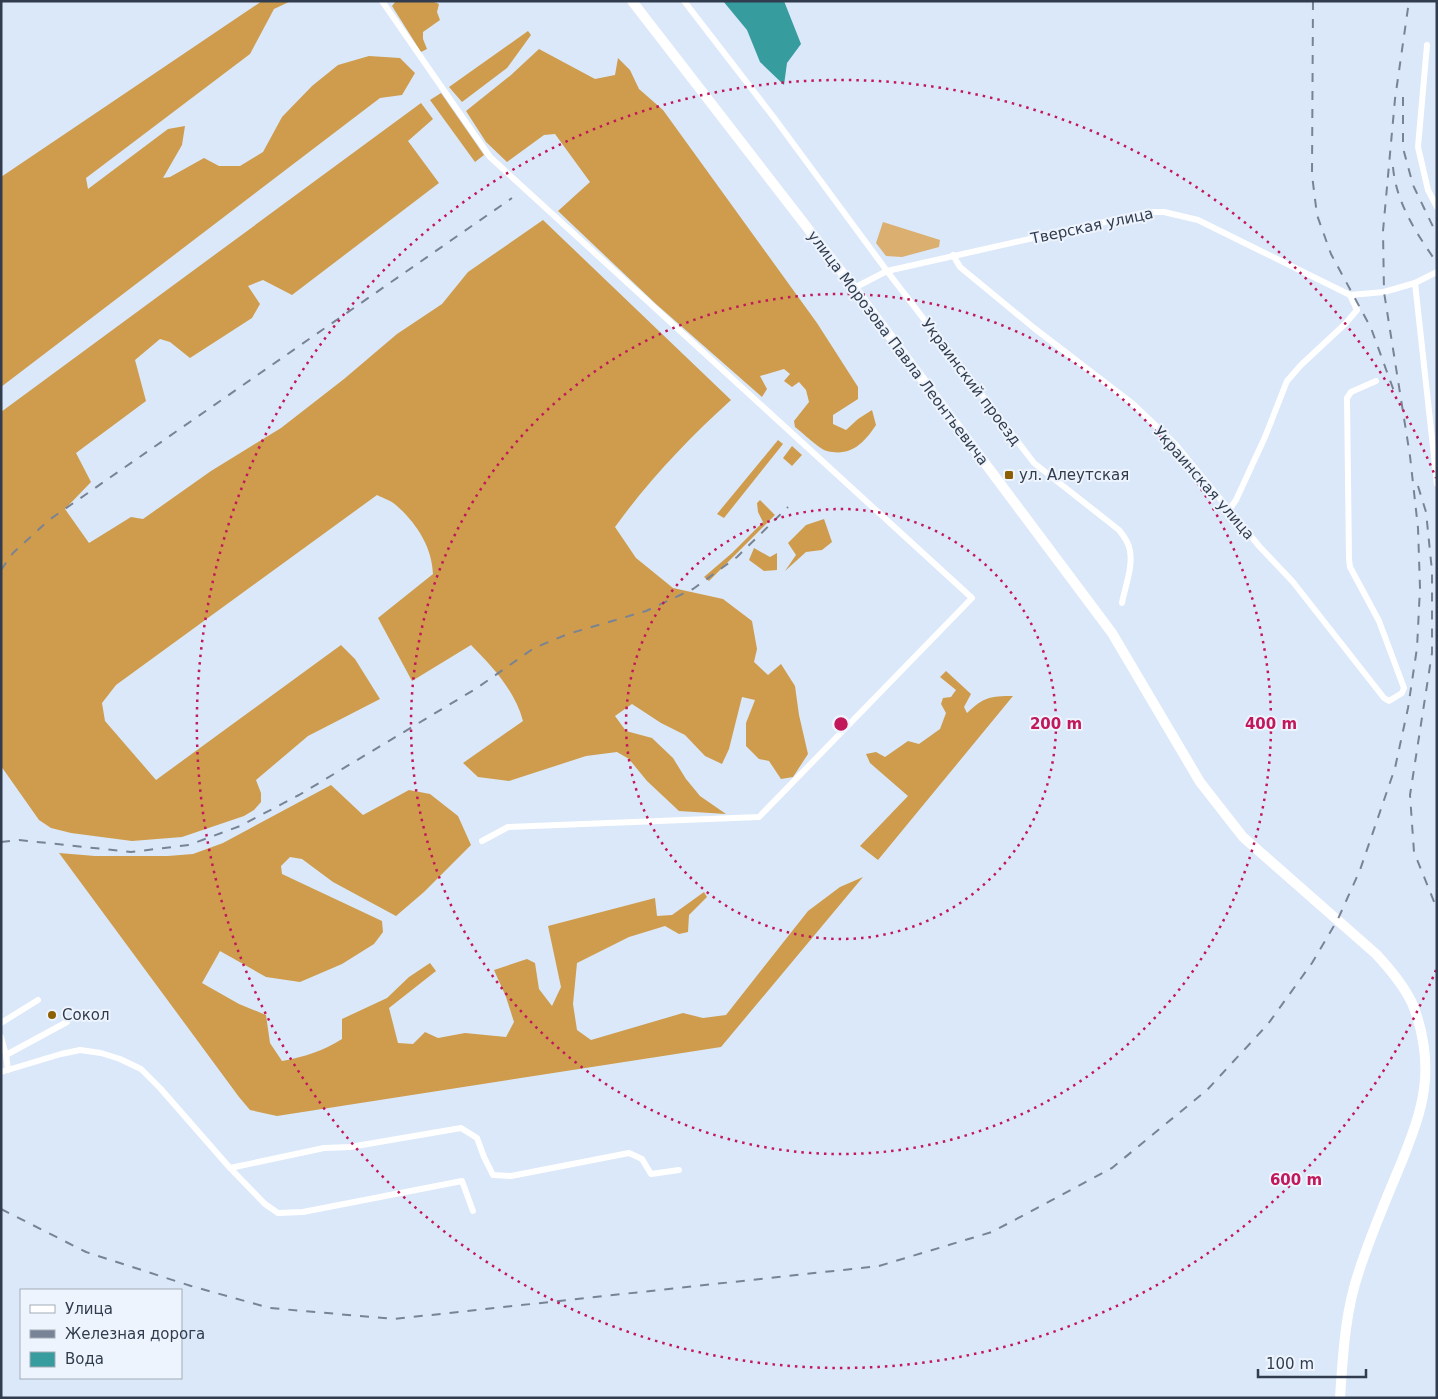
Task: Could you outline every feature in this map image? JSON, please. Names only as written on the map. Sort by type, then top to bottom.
[{"type":"main road","name":"улица Морозова Павла Леонтьевича","points":[[632,1],[854,288],[1112,633],[1200,782],[1232,824],[1243,837],[1376,954],[1395,976],[1411,1002],[1423,1041],[1425,1063],[1424,1088],[1418,1118],[1359,1270],[1348,1307],[1340,1398]]},
{"type":"street","points":[[382,1],[490,157],[972,598],[759,818],[508,827],[482,841]]},
{"type":"street","name":"Украинский проезд","points":[[684,1],[1034,463],[1119,530],[1127,540],[1130,551],[1130,564],[1122,603]]},
{"type":"street","points":[[1427,46],[1418,147],[1426,183],[1437,207]]},
{"type":"street","name":"Тверская улица","points":[[854,288],[888,272],[954,255],[1149,212],[1164,212],[1198,220],[1350,295]]},
{"type":"street","name":"Украинская улица","points":[[954,255],[960,267],[1034,328],[1133,404],[1175,444],[1259,546],[1293,582],[1384,698],[1390,700],[1402,693],[1404,688],[1379,621],[1350,567],[1349,559],[1347,398],[1351,392],[1376,381]]},
{"type":"street","points":[[1350,295],[1384,292],[1415,282],[1437,272]]},
{"type":"street","points":[[1415,282],[1437,484]]},
{"type":"street","points":[[1229,510],[1236,500],[1265,437],[1287,381],[1357,310],[1350,295]]},
{"type":"street","points":[[1,1023],[38,1000]]},
{"type":"street","points":[[6,1055],[67,1022]]},
{"type":"street","points":[[1,1037],[6,1055],[4,1071],[80,1050],[101,1053],[120,1059],[140,1069],[160,1088],[230,1168],[265,1204],[278,1213],[303,1212],[462,1181],[473,1210]]},
{"type":"street","points":[[230,1168],[324,1148],[350,1147],[461,1128],[477,1138],[493,1175],[511,1176],[629,1153],[642,1158],[651,1174],[679,1170]]},
{"type":"shaded area","points":[[262,1],[291,1],[274,9],[250,54],[86,178],[88,189],[168,129],[185,126],[182,145],[163,178],[170,177],[204,158],[219,166],[240,166],[263,152],[282,117],[312,86],[338,65],[369,56],[400,58],[415,73],[402,95],[380,98],[1,387],[1,177]]},
{"type":"shaded area","points":[[396,1],[432,1],[439,4],[437,12],[440,20],[423,32],[423,39],[427,49],[421,52],[392,6]]},
{"type":"shaded area","points":[[528,31],[531,35],[507,68],[462,102],[449,87]]},
{"type":"shaded area","points":[[539,49],[595,79],[615,75],[618,58],[630,70],[639,89],[663,110],[817,323],[858,387],[858,399],[833,415],[833,424],[846,430],[872,410],[876,425],[862,443],[843,452],[827,451],[815,444],[795,427],[794,421],[809,402],[806,390],[799,382],[792,387],[784,381],[790,374],[784,369],[760,376],[767,389],[762,397],[656,304],[558,211],[590,182],[555,134],[544,135],[507,162],[486,142],[466,111],[511,75]]},
{"type":"shaded area","points":[[441,93],[484,155],[475,162],[430,100]]},
{"type":"shaded area","points":[[421,103],[433,119],[408,141],[439,183],[292,295],[263,280],[248,286],[260,304],[252,318],[190,358],[170,342],[160,339],[135,360],[146,401],[76,453],[91,482],[65,509],[89,543],[131,517],[143,519],[211,471],[281,428],[344,379],[397,334],[442,304],[468,272],[543,220],[731,400],[670,460],[615,527],[636,558],[673,588],[723,599],[752,621],[757,649],[754,662],[768,675],[781,664],[795,686],[799,715],[808,754],[793,777],[781,779],[769,761],[759,759],[746,746],[746,723],[755,700],[742,697],[729,749],[722,764],[705,756],[685,735],[661,723],[632,704],[615,716],[626,731],[652,738],[673,758],[686,779],[700,796],[726,814],[679,811],[647,781],[629,759],[617,752],[586,756],[509,781],[478,777],[463,763],[523,721],[509,690],[471,645],[412,681],[378,618],[433,574],[432,564],[426,545],[411,520],[395,504],[377,495],[116,685],[102,703],[105,721],[156,780],[341,645],[355,659],[380,699],[308,736],[256,780],[261,793],[261,802],[254,810],[244,816],[182,837],[132,841],[71,833],[51,828],[39,820],[1,766],[1,412]]},
{"type":"shaded area","points":[[883,222],[940,240],[939,247],[902,257],[886,256],[876,243]]},
{"type":"shaded area","points":[[778,440],[783,444],[724,518],[717,514]]},
{"type":"shaded area","points":[[792,446],[802,455],[792,466],[783,458]]},
{"type":"shaded area","points":[[760,500],[775,515],[709,581],[704,577],[732,553],[763,522],[758,512],[757,503]]},
{"type":"shaded area","points":[[824,519],[832,542],[822,550],[806,552],[785,571],[796,555],[788,543],[806,525]]},
{"type":"shaded area","points":[[754,548],[770,557],[777,553],[777,570],[764,571],[749,560]]},
{"type":"shaded area","points":[[946,671],[971,694],[964,707],[967,713],[988,699],[998,696],[1013,696],[878,860],[860,846],[908,796],[870,763],[866,754],[876,752],[885,757],[908,741],[919,744],[940,729],[946,713],[941,704],[943,698],[951,697],[956,690],[940,677]]},
{"type":"shaded area","points":[[331,785],[363,815],[409,790],[430,794],[458,816],[471,845],[424,892],[396,916],[333,882],[302,859],[290,857],[281,866],[282,874],[382,921],[383,932],[374,944],[342,964],[300,982],[266,977],[220,951],[202,983],[239,1004],[266,1015],[270,1043],[282,1061],[313,1053],[342,1039],[342,1019],[387,998],[409,977],[430,963],[436,971],[389,1008],[398,1043],[413,1044],[425,1032],[438,1038],[465,1033],[506,1037],[514,1022],[506,997],[494,970],[527,959],[535,963],[539,989],[552,1006],[561,987],[548,926],[655,898],[657,916],[672,915],[704,892],[707,897],[689,915],[688,932],[679,934],[665,926],[629,937],[577,963],[573,1004],[577,1030],[591,1040],[683,1013],[703,1018],[726,1015],[808,911],[840,887],[863,877],[721,1047],[277,1116],[250,1110],[239,1097],[59,853],[95,856],[193,854],[223,843]]},
{"type":"water","points":[[723,1],[784,1],[801,44],[787,63],[784,85],[760,62],[747,30]]},
{"type":"railway","points":[[1313,1],[1312,175],[1317,215],[1331,254],[1371,328],[1395,394]]},
{"type":"railway","points":[[1,1209],[86,1252],[191,1286],[270,1308],[394,1319],[879,1266],[992,1232],[1112,1168],[1207,1090],[1268,1024],[1312,963],[1338,919],[1360,870],[1395,768],[1408,708],[1417,648],[1420,588],[1418,528],[1410,456],[1384,292],[1383,231],[1395,99],[1409,1]]},
{"type":"railway","points":[[1403,97],[1403,148],[1413,185],[1437,235]]},
{"type":"railway","points":[[1393,167],[1398,193],[1403,206],[1437,263]]},
{"type":"railway","points":[[1,570],[13,553],[49,520],[512,198]]},
{"type":"railway","points":[[1418,486],[1426,512],[1432,571],[1432,653],[1410,795],[1414,852],[1437,909]]},
{"type":"railway","points":[[1,842],[19,840],[131,852],[189,845],[240,826],[299,795],[477,688],[534,648],[568,634],[646,611],[693,589],[737,557],[788,507]]},
{"type":"place","name":"ул. Алеутская","points":[[1009,475]]},
{"type":"place","name":"Сокол","points":[[52,1015]]}]
